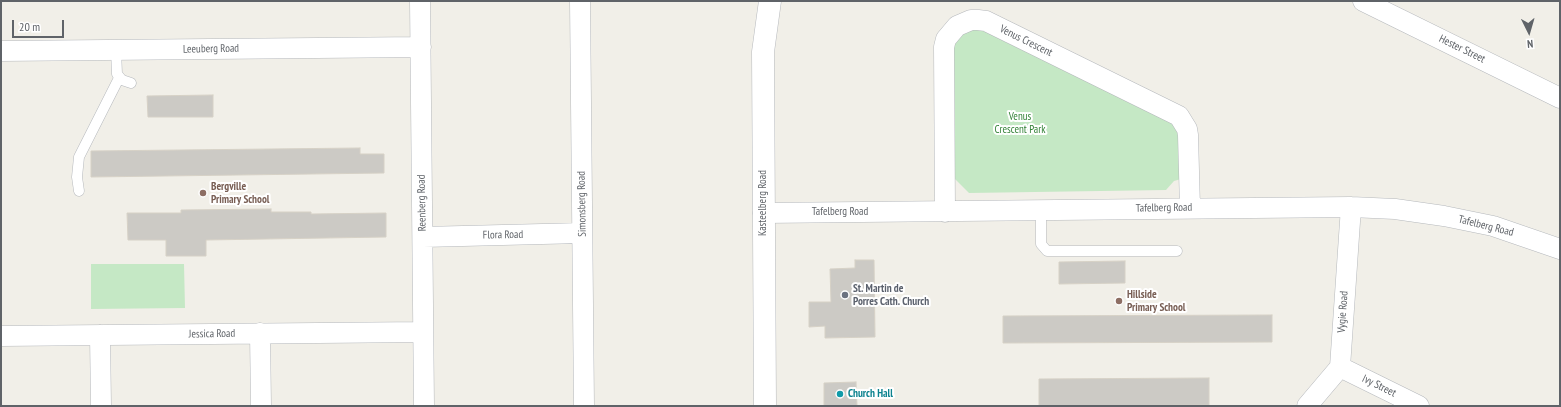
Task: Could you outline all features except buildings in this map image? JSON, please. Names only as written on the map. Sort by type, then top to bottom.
[{"type":"street","name":"Reenberg Road","points":[[420,1],[424,406]]},
{"type":"street","name":"Simonsberg Road","points":[[580,1],[584,406]]},
{"type":"street","name":"Kasteelberg Road","points":[[765,406],[763,52],[770,1]]},
{"type":"street","name":"Hester Street","points":[[1368,2],[1560,98]]},
{"type":"street","name":"Venus Crescent","points":[[945,212],[944,47],[946,39],[956,26],[971,20],[986,21],[1179,116],[1184,123],[1188,136],[1190,208]]},
{"type":"street","name":"Leeuberg Road","points":[[1,51],[420,47]]},
{"type":"street","name":"Tafelberg Road","points":[[763,213],[1351,207],[1395,209],[1450,217],[1505,230],[1560,249]]},
{"type":"street","name":"Vygie Road","points":[[1340,367],[1351,207]]},
{"type":"street","name":"Flora Road","points":[[423,237],[582,233]]},
{"type":"street","name":"Jessica Road","points":[[1,336],[423,332]]},
{"type":"street","points":[[260,333],[261,406]]},
{"type":"street","points":[[100,335],[101,406]]},
{"type":"street","points":[[1307,406],[1340,367]]},
{"type":"street","name":"Ivy Street","points":[[1340,367],[1419,406]]},
{"type":"lane","points":[[116,50],[116,69],[119,78],[126,82],[131,82]]},
{"type":"lane","points":[[80,192],[77,177],[79,156],[119,78]]},
{"type":"lane","points":[[1041,210],[1041,244],[1047,251],[1177,251]]},
{"type":"green space","name":"Venus Crescent Park","points":[[978,27],[1173,122],[1179,131],[1181,179],[1174,181],[1166,190],[969,193],[951,175],[951,48],[955,37]]},
{"type":"green space","points":[[91,264],[184,264],[185,308],[91,309]]},
{"type":"place","name":"Bergville Primary School","points":[[203,193]]},
{"type":"place","name":"St. Martin de Porres Cath. Church","points":[[845,295]]},
{"type":"place","name":"Hillside Primary School","points":[[1119,301]]},
{"type":"place","name":"Church Hall","points":[[840,394]]}]
